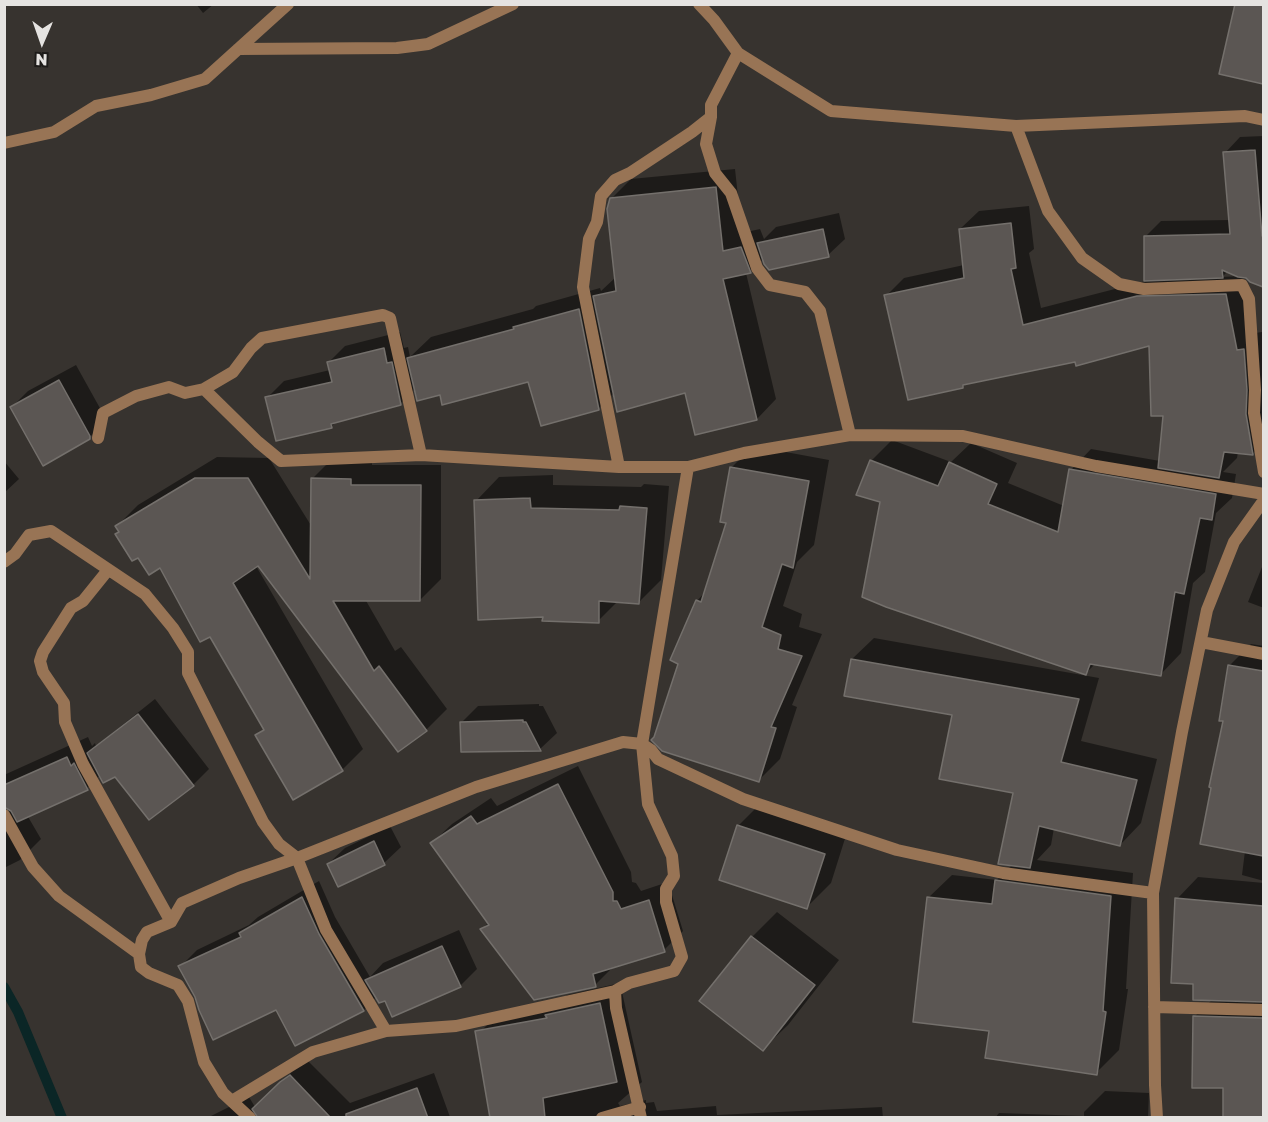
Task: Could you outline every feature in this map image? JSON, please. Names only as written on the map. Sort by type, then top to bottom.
[{"type":"street","points":[[4,143],[54,132],[96,106],[151,96],[205,79],[288,4]]},
{"type":"street","points":[[238,50],[397,48],[428,44],[513,4]]},
{"type":"street","points":[[699,4],[738,53],[831,111],[1016,126],[1245,116],[1263,120]]},
{"type":"street","points":[[714,20],[716,4]]},
{"type":"street","points":[[738,53],[711,105],[706,144],[715,173],[731,193],[757,268],[770,285],[805,292],[820,311],[850,435]]},
{"type":"street","points":[[619,467],[583,287],[589,239],[597,222],[601,196],[615,180],[648,162],[711,117]]},
{"type":"street","points":[[1016,126],[1048,211],[1082,258],[1119,284],[1144,289],[1242,285],[1249,298],[1255,390],[1254,413],[1263,472]]},
{"type":"street","points":[[98,438],[103,413],[136,396],[169,387],[185,393],[204,389],[233,372],[251,348],[262,338],[383,315],[390,318],[421,455]]},
{"type":"street","points":[[204,389],[258,442],[281,460],[421,455],[619,467],[688,467],[744,453],[850,435],[963,436],[1096,466],[1263,494]]},
{"type":"street","points":[[232,1101],[313,1052],[386,1031],[456,1026],[615,991],[629,983],[674,971],[682,957],[666,902],[666,889],[674,876],[672,856],[648,804],[642,744],[688,467]]},
{"type":"street","points":[[1157,1118],[1153,893],[1182,732],[1208,610],[1234,542],[1263,500]]},
{"type":"street","points":[[4,561],[15,554],[29,535],[51,531],[145,594],[173,628],[188,652],[188,673],[263,822],[279,843],[297,858],[326,930],[386,1031]]},
{"type":"street","points":[[108,570],[83,601],[71,608],[40,661],[43,672],[64,703],[65,722],[83,764],[171,922]]},
{"type":"street","points":[[1201,642],[1263,654]]},
{"type":"street","points":[[250,1118],[223,1093],[204,1062],[188,1001],[178,985],[141,967],[139,954],[142,940],[147,932],[171,922],[182,903],[239,878],[297,858],[476,787],[623,742],[642,744],[658,759],[743,799],[897,850],[1003,873],[1153,893]]},
{"type":"street","points":[[4,815],[33,867],[59,896],[139,954]]},
{"type":"street","points":[[602,1118],[641,1112],[616,1008],[615,991]]},
{"type":"street","points":[[1154,1007],[1263,1010]]},
{"type":"building","points":[[1235,4],[1263,4],[1263,84],[1219,74]]},
{"type":"building","points":[[1255,150],[1263,236],[1263,287],[1246,278],[1222,270],[1223,278],[1144,281],[1144,236],[1230,234],[1223,152]]},
{"type":"building","points":[[716,187],[723,251],[741,247],[751,273],[723,279],[757,420],[695,435],[685,393],[617,412],[593,296],[616,291],[607,209],[610,198]]},
{"type":"building","points":[[1011,223],[1016,268],[1011,269],[1023,325],[1137,296],[1226,294],[1237,350],[1244,349],[1246,414],[1253,455],[1224,452],[1219,478],[1158,468],[1163,416],[1151,416],[1149,346],[1076,366],[1075,362],[963,385],[963,388],[908,400],[884,295],[964,278],[959,229]]},
{"type":"building","points":[[823,229],[829,257],[769,270],[764,264],[757,243]]},
{"type":"building","points":[[579,309],[599,410],[541,426],[528,382],[442,405],[440,395],[417,401],[407,358]]},
{"type":"building","points":[[384,348],[387,363],[392,362],[401,405],[331,424],[332,428],[276,441],[265,397],[332,382],[327,362]]},
{"type":"building","points":[[59,380],[90,439],[43,466],[10,407]]},
{"type":"building","points":[[870,460],[938,486],[949,462],[997,484],[988,504],[1058,532],[1069,469],[1216,494],[1212,520],[1200,518],[1184,594],[1175,592],[1161,676],[1090,664],[1086,675],[862,597],[880,502],[856,495]]},
{"type":"building","points":[[730,467],[809,481],[793,568],[782,564],[762,627],[781,635],[778,649],[802,656],[771,727],[776,728],[759,782],[662,751],[651,740],[654,737],[678,664],[670,660],[696,600],[701,602],[726,523],[720,522]]},
{"type":"building","points":[[195,478],[248,478],[310,579],[311,478],[351,479],[351,485],[421,485],[420,601],[333,601],[374,671],[379,666],[427,731],[398,752],[258,566],[233,583],[343,771],[293,800],[255,735],[264,730],[210,637],[200,642],[160,568],[149,575],[138,558],[132,561],[115,534],[119,532],[115,526]]},
{"type":"building","points":[[530,498],[531,508],[619,510],[620,506],[647,508],[639,604],[599,601],[599,623],[542,621],[543,617],[478,620],[474,500]]},
{"type":"building","points":[[851,659],[1079,699],[1061,762],[1137,780],[1120,846],[1039,826],[1030,868],[998,864],[1013,793],[939,779],[952,715],[844,696]]},
{"type":"building","points":[[1228,665],[1263,671],[1263,856],[1200,844],[1223,721],[1219,721]]},
{"type":"building","points":[[138,714],[194,786],[149,820],[115,777],[103,783],[87,753]]},
{"type":"building","points":[[523,720],[541,751],[461,752],[460,722]]},
{"type":"building","points":[[67,757],[71,766],[74,763],[88,790],[17,822],[11,811],[4,807],[4,785]]},
{"type":"building","points":[[558,784],[613,892],[613,901],[617,901],[621,909],[649,900],[665,952],[593,974],[596,987],[534,1000],[480,929],[489,925],[430,843],[471,816],[477,824]]},
{"type":"building","points":[[737,825],[825,854],[807,909],[719,880]]},
{"type":"building","points":[[374,841],[385,865],[338,887],[327,864]]},
{"type":"building","points":[[995,880],[1111,896],[1103,1011],[1106,1012],[1097,1075],[985,1058],[989,1031],[913,1022],[927,897],[992,904]]},
{"type":"building","points":[[302,897],[319,934],[364,1011],[295,1046],[276,1010],[213,1040],[195,997],[178,966],[241,937],[239,933]]},
{"type":"building","points":[[1175,898],[1263,906],[1263,1002],[1193,1000],[1193,984],[1171,983]]},
{"type":"building","points":[[751,936],[815,985],[763,1051],[699,1001]]},
{"type":"building","points":[[442,946],[461,987],[392,1017],[385,1001],[379,1003],[365,980]]},
{"type":"building","points":[[600,1003],[617,1082],[543,1098],[545,1118],[490,1118],[475,1031],[547,1018],[545,1015]]},
{"type":"building","points":[[1193,1016],[1263,1018],[1263,1118],[1223,1118],[1223,1088],[1192,1088]]},
{"type":"building","points":[[290,1075],[331,1118],[258,1118],[252,1109]]},
{"type":"building","points":[[417,1088],[428,1118],[346,1118],[346,1114]]},
{"type":"waterway","points":[[4,987],[18,1012],[62,1118]]}]
